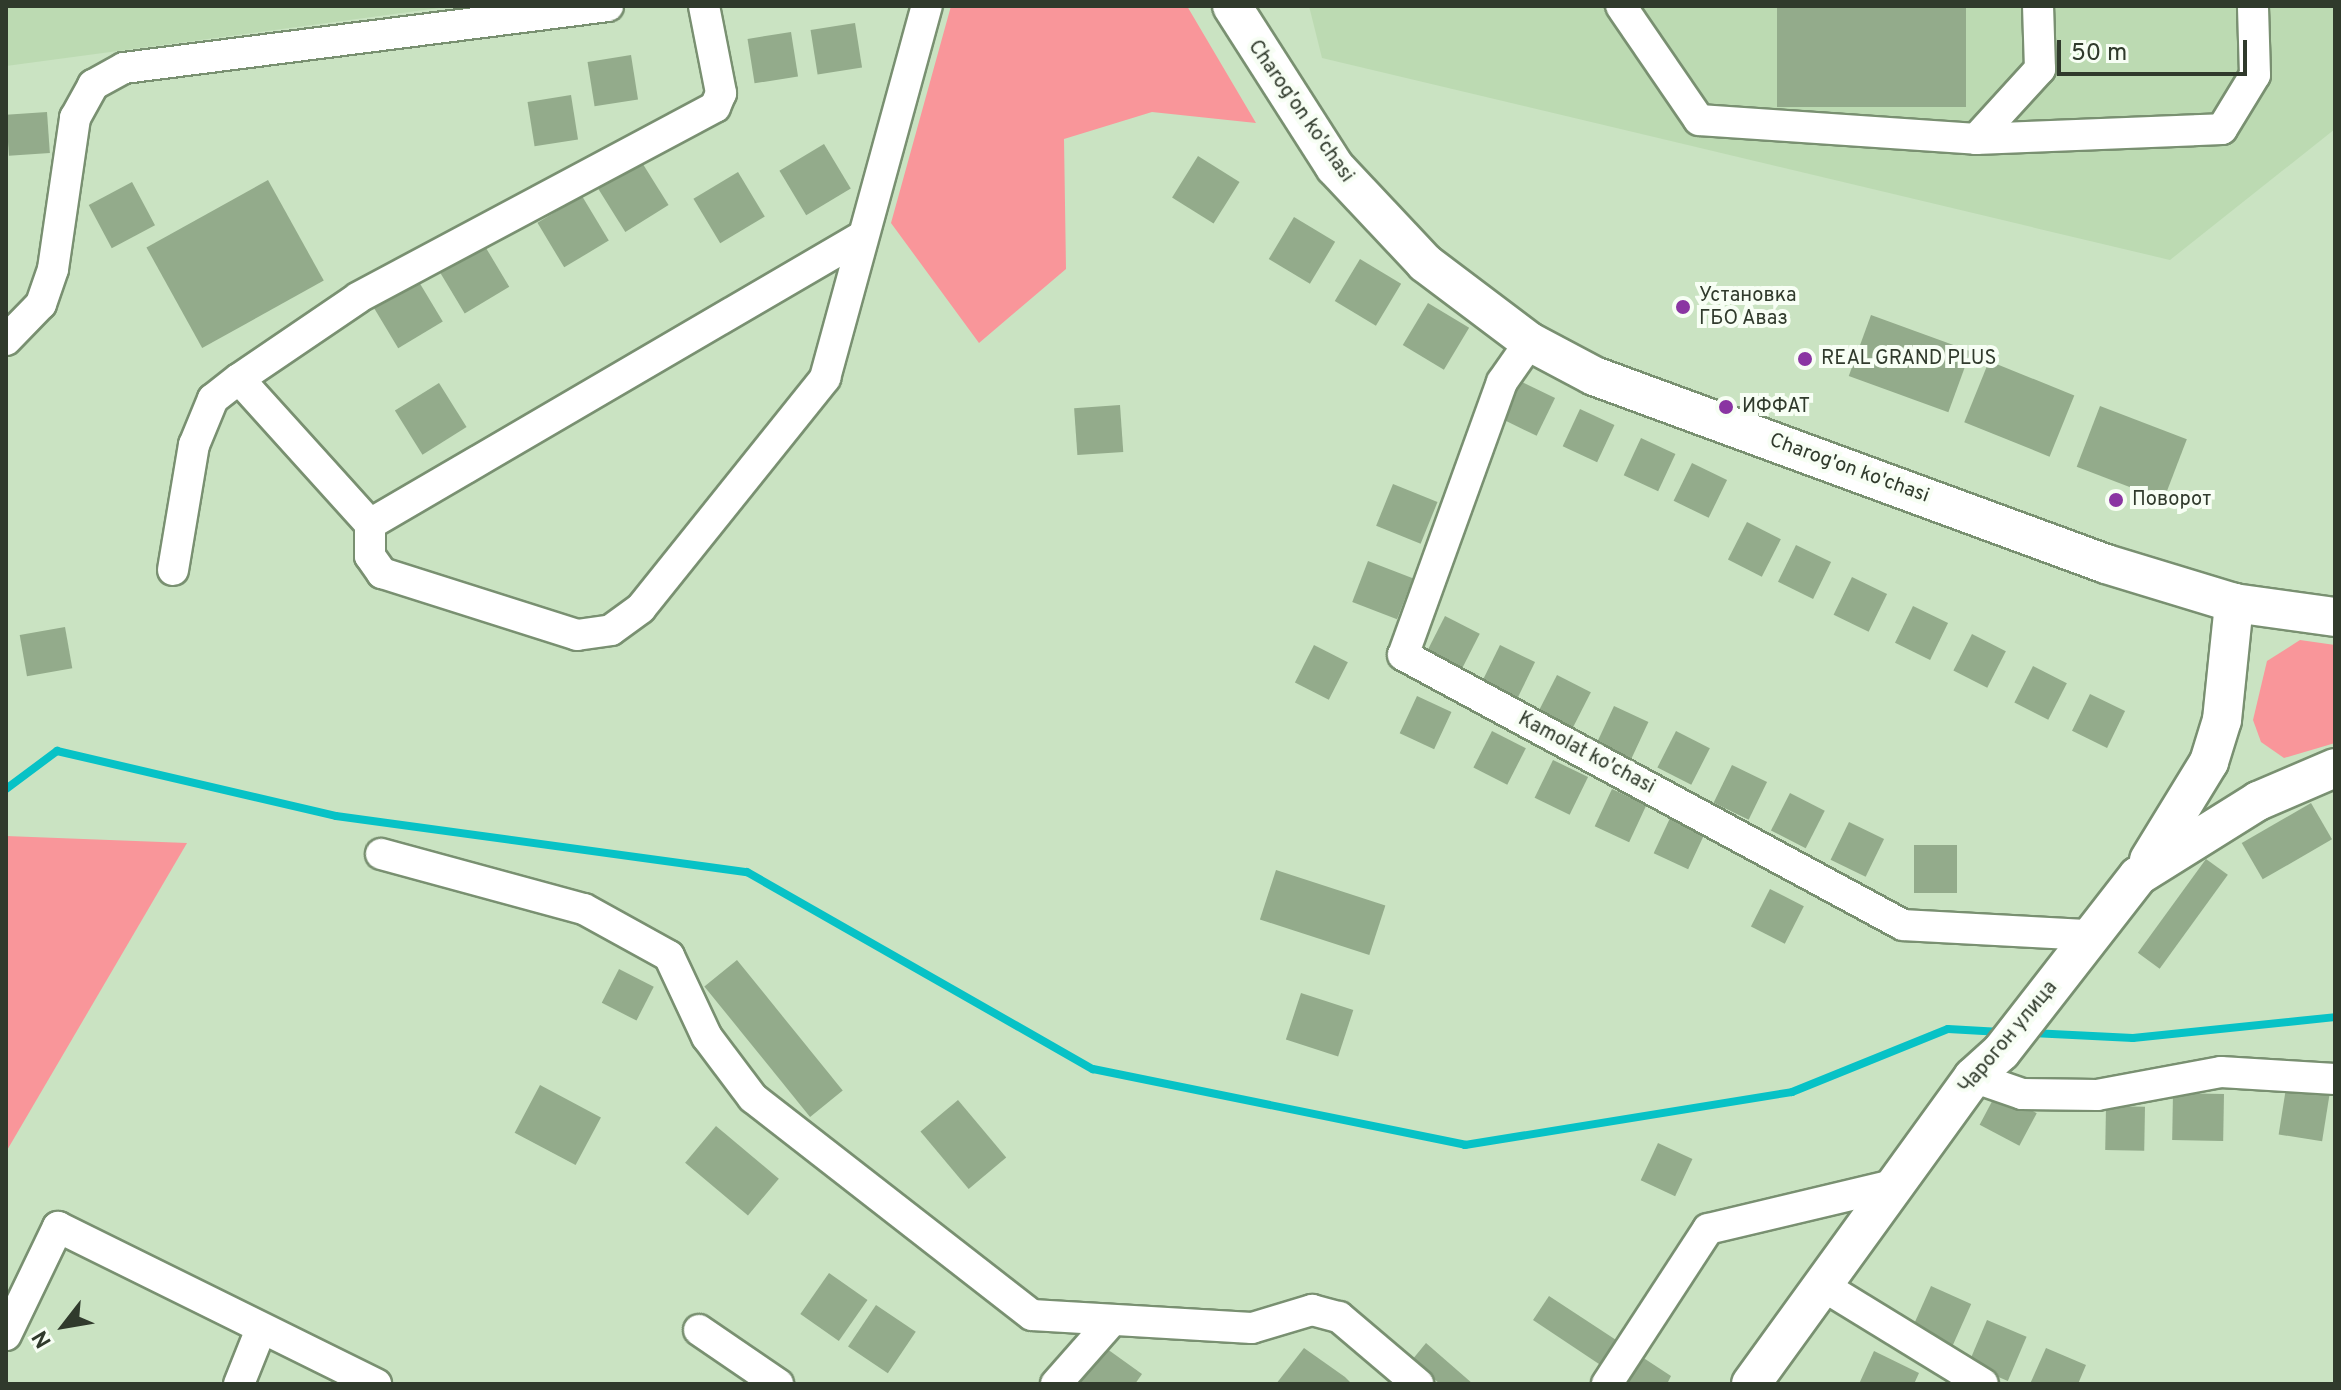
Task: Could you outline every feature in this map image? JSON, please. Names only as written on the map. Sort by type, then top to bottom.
[{"type":"main road","name":"Charog'on ko'chasi","points":[[1232,6],[1335,167],[1425,263],[1530,342],[1594,376],[2106,564],[2234,603],[2335,617]]},
{"type":"main road","points":[[2138,876],[2209,762],[2222,720],[2234,603]]},
{"type":"main road","name":"Чарогон улица","points":[[1751,1384],[1820,1284],[1987,1065],[2037,1007],[2089,935],[2138,876],[2258,801],[2335,768]]},
{"type":"street","points":[[6,340],[41,304],[53,269],[75,118],[93,85],[124,68],[608,6]]},
{"type":"street","points":[[173,570],[194,445],[213,399],[358,298],[715,107],[721,93],[704,6]]},
{"type":"street","points":[[239,379],[370,524],[370,556],[382,573],[577,635],[611,630],[641,608],[825,378],[927,6]]},
{"type":"street","points":[[1621,6],[1699,120],[1976,139],[2222,129],[2255,75],[2253,6]]},
{"type":"street","points":[[1976,139],[2040,69],[2038,6]]},
{"type":"street","points":[[370,524],[863,236]]},
{"type":"street","name":"Kamolat ko'chasi","points":[[1530,342],[1502,382],[1403,655],[1903,925],[2089,935]]},
{"type":"street","points":[[381,854],[584,909],[669,956],[707,1037],[753,1098],[1032,1315],[1108,1325],[1252,1328],[1312,1310],[1339,1317],[1418,1384]]},
{"type":"street","points":[[1987,1065],[2022,1094],[2097,1095],[2221,1072],[2335,1079]]},
{"type":"street","points":[[1607,1384],[1708,1229],[1897,1184]]},
{"type":"street","points":[[6,1335],[58,1227],[376,1384]]},
{"type":"street","points":[[1820,1284],[1983,1384]]},
{"type":"street","points":[[1056,1384],[1108,1325]]},
{"type":"street","points":[[239,1384],[261,1329]]},
{"type":"street","points":[[699,1330],[778,1384]]},
{"type":"shaded area","points":[[6,6],[454,6],[6,66]]},
{"type":"shaded area","points":[[951,6],[1187,6],[1256,123],[1152,112],[1064,139],[1066,269],[979,343],[891,223]]},
{"type":"shaded area","points":[[1309,6],[2335,6],[2335,129],[2170,260],[1322,58]]},
{"type":"shaded area","points":[[2300,640],[2335,645],[2335,743],[2284,758],[2261,742],[2253,720],[2267,661]]},
{"type":"shaded area","points":[[6,836],[187,843],[6,1152]]},
{"type":"building","points":[[1777,6],[1966,6],[1966,107],[1777,107]]},
{"type":"building","points":[[855,23],[862,67],[818,74],[811,30]]},
{"type":"building","points":[[791,32],[798,76],[755,83],[748,39]]},
{"type":"building","points":[[631,55],[638,99],[595,106],[588,62]]},
{"type":"building","points":[[571,95],[578,139],[535,146],[528,102]]},
{"type":"building","points":[[47,112],[50,153],[9,156],[6,115]]},
{"type":"building","points":[[824,144],[851,189],[806,215],[779,171]]},
{"type":"building","points":[[1198,156],[1240,182],[1214,224],[1172,198]]},
{"type":"building","points":[[641,161],[669,205],[625,232],[598,188]]},
{"type":"building","points":[[738,172],[765,217],[720,243],[693,199]]},
{"type":"building","points":[[268,180],[324,281],[202,348],[146,247]]},
{"type":"building","points":[[132,182],[155,225],[112,248],[89,205]]},
{"type":"building","points":[[582,196],[609,241],[564,267],[537,223]]},
{"type":"building","points":[[1294,217],[1335,242],[1310,284],[1269,259]]},
{"type":"building","points":[[483,243],[509,287],[465,313],[438,270]]},
{"type":"building","points":[[1360,259],[1401,284],[1376,326],[1335,301]]},
{"type":"building","points":[[416,277],[443,322],[398,348],[371,304]]},
{"type":"building","points":[[1428,303],[1469,328],[1444,370],[1403,345]]},
{"type":"building","points":[[1871,315],[1971,351],[1948,412],[1849,376]]},
{"type":"building","points":[[1989,361],[2074,395],[2050,457],[1964,422]]},
{"type":"building","points":[[1520,381],[1555,398],[1537,436],[1502,419]]},
{"type":"building","points":[[439,383],[467,427],[422,455],[395,411]]},
{"type":"building","points":[[1120,405],[1123,452],[1077,455],[1074,408]]},
{"type":"building","points":[[2100,406],[2187,439],[2164,500],[2077,467]]},
{"type":"building","points":[[1580,409],[1614,425],[1597,462],[1563,446]]},
{"type":"building","points":[[1641,438],[1675,454],[1658,491],[1624,475]]},
{"type":"building","points":[[1692,463],[1727,480],[1709,518],[1674,501]]},
{"type":"building","points":[[1393,484],[1438,502],[1421,544],[1376,526]]},
{"type":"building","points":[[1747,522],[1781,539],[1762,577],[1728,559]]},
{"type":"building","points":[[1796,545],[1831,562],[1813,599],[1778,582]]},
{"type":"building","points":[[1368,561],[1413,578],[1397,619],[1352,602]]},
{"type":"building","points":[[1852,577],[1887,594],[1869,632],[1834,615]]},
{"type":"building","points":[[1913,606],[1948,623],[1930,660],[1895,643]]},
{"type":"building","points":[[1445,616],[1480,634],[1461,671],[1426,653]]},
{"type":"building","points":[[65,627],[72,668],[27,676],[20,635]]},
{"type":"building","points":[[1972,634],[2006,651],[1987,688],[1953,671]]},
{"type":"building","points":[[1314,645],[1348,662],[1329,700],[1295,682]]},
{"type":"building","points":[[1500,645],[1535,662],[1517,699],[1482,682]]},
{"type":"building","points":[[2033,666],[2067,683],[2048,720],[2014,703]]},
{"type":"building","points":[[1557,675],[1591,692],[1572,730],[1538,712]]},
{"type":"building","points":[[2090,694],[2125,711],[2107,748],[2072,731]]},
{"type":"building","points":[[1417,696],[1451,712],[1434,749],[1400,733]]},
{"type":"building","points":[[1614,706],[1648,722],[1631,759],[1597,743]]},
{"type":"building","points":[[1492,731],[1526,748],[1507,785],[1473,768]]},
{"type":"building","points":[[1676,731],[1710,748],[1691,785],[1657,768]]},
{"type":"building","points":[[1553,760],[1588,777],[1570,815],[1535,798]]},
{"type":"building","points":[[1732,765],[1767,782],[1749,820],[1714,803]]},
{"type":"building","points":[[1612,789],[1646,805],[1629,842],[1595,826]]},
{"type":"building","points":[[1790,793],[1825,811],[1806,848],[1771,830]]},
{"type":"building","points":[[2311,803],[2332,839],[2263,879],[2242,843]]},
{"type":"building","points":[[1671,816],[1705,832],[1688,869],[1654,853]]},
{"type":"building","points":[[1849,822],[1884,839],[1866,877],[1831,860]]},
{"type":"building","points":[[1914,845],[1957,845],[1957,893],[1914,893]]},
{"type":"building","points":[[2206,859],[2228,875],[2160,969],[2138,953]]},
{"type":"building","points":[[1276,870],[1385,906],[1369,955],[1260,919]]},
{"type":"building","points":[[1770,889],[1804,906],[1785,944],[1751,926]]},
{"type":"building","points":[[737,960],[843,1091],[810,1117],[704,986]]},
{"type":"building","points":[[619,969],[654,987],[636,1021],[602,1003]]},
{"type":"building","points":[[1301,993],[1353,1010],[1338,1057],[1286,1040]]},
{"type":"building","points":[[540,1085],[601,1117],[576,1165],[515,1133]]},
{"type":"building","points":[[2286,1088],[2329,1095],[2322,1141],[2279,1134]]},
{"type":"building","points":[[1997,1092],[2037,1113],[2019,1146],[1980,1125]]},
{"type":"building","points":[[2173,1093],[2224,1094],[2223,1141],[2172,1140]]},
{"type":"building","points":[[958,1100],[1006,1157],[969,1189],[920,1131]]},
{"type":"building","points":[[2106,1106],[2145,1107],[2144,1151],[2105,1150]]},
{"type":"building","points":[[716,1126],[779,1179],[748,1215],[685,1163]]},
{"type":"building","points":[[1658,1143],[1692,1159],[1675,1196],[1641,1180]]},
{"type":"building","points":[[829,1273],[868,1300],[839,1341],[800,1314]]},
{"type":"building","points":[[1931,1286],[1971,1304],[1952,1348],[1911,1330]]},
{"type":"building","points":[[1549,1296],[1671,1376],[1667,1384],[1629,1384],[1533,1320]]},
{"type":"building","points":[[876,1305],[916,1332],[888,1373],[848,1346]]},
{"type":"building","points":[[1987,1320],[2027,1337],[2008,1381],[1968,1364]]},
{"type":"building","points":[[1426,1343],[1473,1384],[1440,1384],[1412,1360]]},
{"type":"building","points":[[1103,1346],[1142,1374],[1135,1384],[1077,1384]]},
{"type":"building","points":[[1304,1348],[1345,1377],[1352,1384],[1276,1384]]},
{"type":"building","points":[[2046,1348],[2086,1365],[2078,1384],[2030,1384]]},
{"type":"building","points":[[1874,1351],[1919,1373],[1914,1384],[1859,1384]]},
{"type":"waterway","points":[[6,789],[57,751],[336,816],[747,872],[1093,1069],[1465,1145],[1792,1092],[1948,1029],[2001,1032]]},
{"type":"waterway","points":[[2030,1033],[2133,1038],[2335,1017]]},
{"type":"place","name":"Установка ГБО Аваз","points":[[1683,307]]},
{"type":"place","name":"REAL GRAND PLUS","points":[[1805,359]]},
{"type":"place","name":"ИФФАТ","points":[[1726,407]]},
{"type":"place","name":"Поворот","points":[[2116,500]]}]
